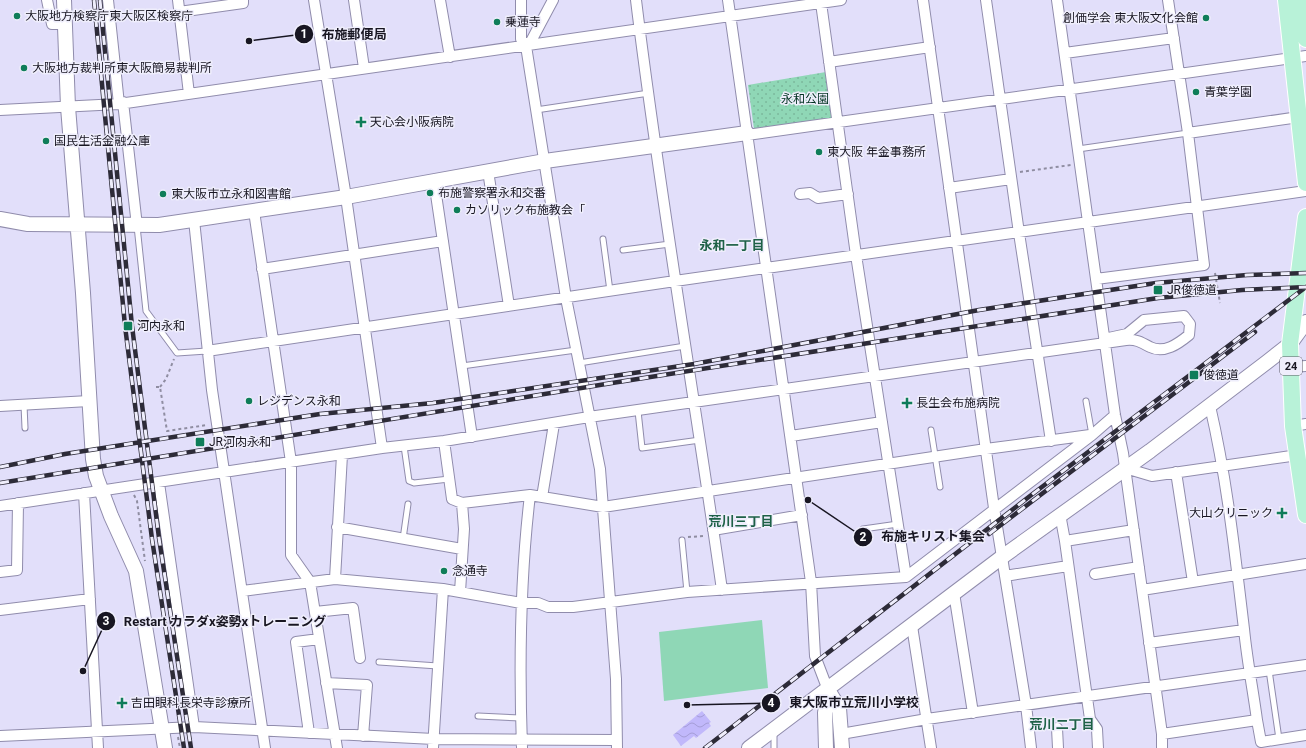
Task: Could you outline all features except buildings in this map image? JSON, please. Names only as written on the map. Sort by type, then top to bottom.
[{"type":"main road","points":[[1286,0],[1299,57],[1299,117],[1306,183]]},
{"type":"main road","points":[[1301,0],[1306,39]]},
{"type":"main road","name":"24","points":[[1306,217],[1290,344],[1298,366],[1300,425],[1298,455],[1306,515]]},
{"type":"street","points":[[47,0],[52,24],[65,24]]},
{"type":"street","points":[[64,0],[68,107],[84,293],[93,458],[101,490],[136,571],[165,748]]},
{"type":"street","points":[[108,0],[137,226]]},
{"type":"street","points":[[178,0],[189,94]]},
{"type":"street","points":[[179,12],[243,3],[243,0]]},
{"type":"street","points":[[314,0],[355,255],[382,448]]},
{"type":"street","points":[[354,0],[364,68]]},
{"type":"street","points":[[440,0],[450,57]]},
{"type":"street","points":[[0,736],[162,727],[194,727],[309,734],[334,734],[434,743],[616,744],[616,679],[600,469],[566,298],[527,45],[521,39],[521,0]]},
{"type":"street","points":[[527,45],[553,0]]},
{"type":"street","points":[[636,0],[675,282],[695,404],[722,590]]},
{"type":"street","points":[[728,0],[811,582],[815,656],[828,690],[839,708],[842,748]]},
{"type":"street","points":[[0,110],[121,103],[841,0]]},
{"type":"street","points":[[923,0],[994,508],[1026,705],[1030,748]]},
{"type":"street","points":[[986,0],[1019,233],[1051,441]]},
{"type":"street","points":[[1058,0],[1104,342],[1125,468],[1156,687],[1162,734],[1162,748]]},
{"type":"street","points":[[1096,279],[1204,265],[1188,133],[1168,0]]},
{"type":"street","points":[[821,3],[856,255],[906,577]]},
{"type":"street","points":[[1065,54],[1174,38]]},
{"type":"street","points":[[829,62],[930,47]]},
{"type":"street","points":[[0,219],[28,224],[137,226],[194,220],[346,197],[545,161],[1070,90],[1299,57]]},
{"type":"street","points":[[1188,133],[1299,117]]},
{"type":"street","points":[[488,171],[509,306]]},
{"type":"street","points":[[949,188],[1011,177]]},
{"type":"street","points":[[434,181],[472,437]]},
{"type":"street","points":[[207,351],[856,255],[1088,224],[1306,191]]},
{"type":"street","points":[[800,194],[810,193],[818,198],[848,194]]},
{"type":"street","points":[[254,211],[291,462],[291,555],[310,582],[337,748]]},
{"type":"street","points":[[194,220],[207,351],[265,748]]},
{"type":"street","points":[[262,269],[443,241]]},
{"type":"street","points":[[0,506],[101,490],[226,473],[382,448],[472,437],[589,417],[695,404],[874,376],[1038,354],[1104,342],[1132,340],[1141,341],[1158,350],[1169,348],[1189,335],[1190,324],[1184,316],[1144,320],[1127,334],[1104,342]]},
{"type":"street","points":[[749,748],[828,690],[1002,557],[1210,406],[1290,344],[1306,322]]},
{"type":"street","points":[[0,406],[89,401]]},
{"type":"street","points":[[1210,406],[1222,466],[1238,575],[1250,673],[1261,742],[1306,735]]},
{"type":"street","points":[[242,591],[335,579],[443,589],[521,603],[538,603],[548,607],[573,608],[687,592],[811,582],[906,577],[994,508],[1092,435],[1115,415]]},
{"type":"street","points":[[791,436],[882,422]]},
{"type":"street","points":[[542,497],[554,424]]},
{"type":"street","points":[[444,441],[452,498],[462,503],[530,495],[603,507],[986,449],[1092,435]]},
{"type":"street","points":[[335,579],[342,455]]},
{"type":"street","points":[[1125,468],[1152,476],[1298,455]]},
{"type":"street","points":[[1176,472],[1192,582]]},
{"type":"street","points":[[159,483],[194,727]]},
{"type":"street","points":[[84,493],[98,748]]},
{"type":"street","points":[[522,744],[521,603],[530,495]]},
{"type":"street","points":[[0,572],[17,570],[18,503]]},
{"type":"street","points":[[460,592],[464,529],[462,503]]},
{"type":"street","points":[[1060,514],[1088,697],[1090,719],[1097,729],[1098,748]]},
{"type":"street","points":[[714,532],[802,516]]},
{"type":"street","points":[[337,527],[462,549]]},
{"type":"street","points":[[1065,541],[1134,530]]},
{"type":"street","points":[[1142,590],[1306,564]]},
{"type":"street","points":[[1005,576],[1068,566]]},
{"type":"street","points":[[1095,574],[1139,567]]},
{"type":"street","points":[[434,743],[443,589]]},
{"type":"street","points":[[954,594],[973,713]]},
{"type":"street","points":[[0,610],[90,599]]},
{"type":"street","points":[[314,612],[353,608],[360,658]]},
{"type":"street","points":[[912,626],[931,748]]},
{"type":"street","points":[[1149,643],[1244,630]]},
{"type":"street","points":[[309,734],[296,642],[319,639]]},
{"type":"street","points":[[841,734],[927,719],[1306,665]]},
{"type":"street","points":[[326,683],[367,685],[363,736]]},
{"type":"street","points":[[826,748],[825,713],[828,690]]},
{"type":"street","points":[[1162,734],[1257,720]]},
{"type":"street","points":[[1057,728],[1058,748]]},
{"type":"lane","points":[[536,110],[649,93]]},
{"type":"lane","points":[[1078,149],[1188,133]]},
{"type":"lane","points":[[137,226],[146,311],[177,353],[207,351]]},
{"type":"lane","points":[[603,239],[610,291]]},
{"type":"lane","points":[[622,250],[670,244]]},
{"type":"lane","points":[[578,363],[685,346]]},
{"type":"lane","points":[[462,366],[576,350]]},
{"type":"lane","points":[[1086,401],[1092,435]]},
{"type":"lane","points":[[24,405],[25,428]]},
{"type":"lane","points":[[638,411],[642,448],[700,440]]},
{"type":"lane","points":[[931,430],[940,487]]},
{"type":"lane","points":[[404,446],[409,481],[414,483],[450,479]]},
{"type":"lane","points":[[404,539],[408,504]]},
{"type":"lane","points":[[863,529],[898,524]]},
{"type":"lane","points":[[682,540],[687,592]]},
{"type":"lane","points":[[379,662],[438,666]]},
{"type":"lane","points":[[1269,670],[1279,739]]},
{"type":"lane","points":[[478,716],[521,718]]},
{"type":"lane","points":[[773,729],[774,748]]},
{"type":"path","points":[[1011,177],[1080,164]]},
{"type":"path","points":[[1215,273],[1220,303]]},
{"type":"path","points":[[156,388],[160,387],[166,378],[177,353]]},
{"type":"path","points":[[160,387],[167,431],[208,425]]},
{"type":"path","points":[[682,540],[685,537],[714,532]]},
{"type":"green space","name":"永和公園","points":[[826,72],[832,118],[754,129],[748,85]]},
{"type":"green space","points":[[762,620],[768,688],[664,701],[659,632]]},
{"type":"water","points":[[702,711],[711,722],[709,723],[711,726],[696,738],[694,736],[681,746],[673,735]]},
{"type":"railway","points":[[94,0],[125,326],[152,539],[184,748]]},
{"type":"railway","points":[[100,0],[132,326],[159,538],[191,748]]},
{"type":"railway","points":[[0,467],[65,454],[320,414],[433,403],[694,364],[979,310],[1156,283],[1247,275],[1306,273]]},
{"type":"railway","points":[[0,483],[612,383],[1158,298],[1242,290],[1306,287]]},
{"type":"railway","points":[[705,748],[1030,496],[1306,287]]},
{"type":"railway","points":[[989,534],[1255,332]]},
{"type":"place","name":"大阪地方検察庁東大阪区検察庁","points":[[17,16]]},
{"type":"place","name":"創価学会 東大阪文化会館","points":[[1206,18]]},
{"type":"place","name":"乗蓮寺","points":[[497,22]]},
{"type":"place","name":"布施郵便局","points":[[249,41]]},
{"type":"place","name":"大阪地方裁判所東大阪簡易裁判所","points":[[24,68]]},
{"type":"place","name":"青葉学園","points":[[1196,92]]},
{"type":"place","name":"天心会小阪病院","points":[[361,122]]},
{"type":"place","name":"国民生活金融公庫","points":[[46,141]]},
{"type":"place","name":"東大阪 年金事務所","points":[[819,152]]},
{"type":"place","name":"布施警察署永和交番","points":[[430,193]]},
{"type":"place","name":"東大阪市立永和図書館","points":[[163,194]]},
{"type":"place","name":"カソリック布施教会「","points":[[457,210]]},
{"type":"place","name":"JR俊徳道","points":[[1158,290]]},
{"type":"place","name":"河内永和","points":[[128,326]]},
{"type":"place","name":"俊徳道","points":[[1194,375]]},
{"type":"place","name":"レジデンス永和","points":[[249,401]]},
{"type":"place","name":"長生会布施病院","points":[[907,403]]},
{"type":"place","name":"JR河内永和","points":[[200,442]]},
{"type":"place","name":"布施キリスト集会","points":[[808,500]]},
{"type":"place","name":"大山クリニック","points":[[1282,513]]},
{"type":"place","name":"念通寺","points":[[444,571]]},
{"type":"place","name":"Restart カラダx姿勢xトレーニング","points":[[83,671]]},
{"type":"place","name":"吉田眼科長栄寺診療所","points":[[122,703]]},
{"type":"place","name":"東大阪市立荒川小学校","points":[[687,705]]},
{"type":"district","name":"永和一丁目","points":[[732,245]]},
{"type":"district","name":"荒川三丁目","points":[[741,521]]},
{"type":"district","name":"荒川二丁目","points":[[1062,724]]}]
